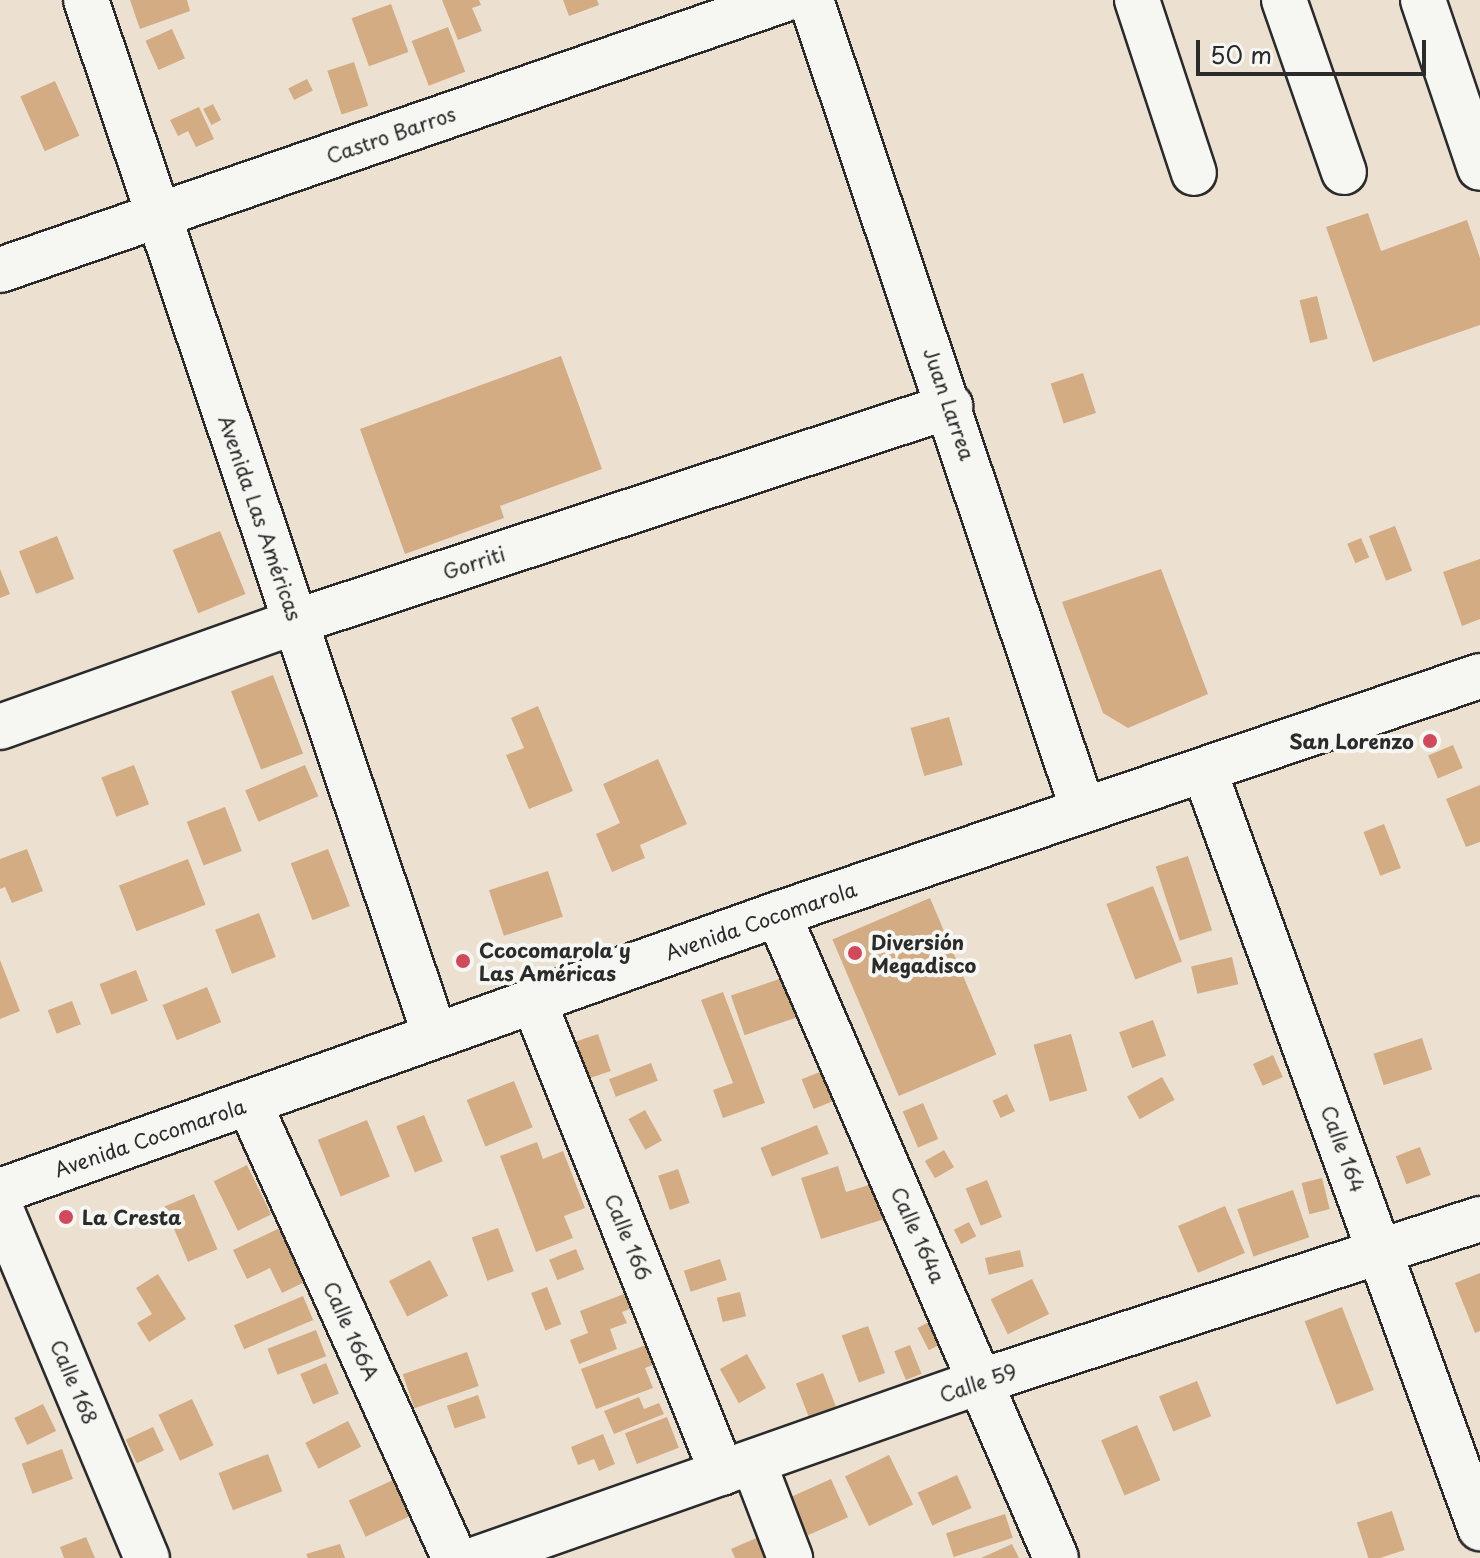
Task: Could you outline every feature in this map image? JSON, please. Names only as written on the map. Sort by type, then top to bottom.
[{"type":"street","name":"Avenida Las Américas","points":[[86,0],[435,1036]]},
{"type":"street","name":"Castro Barros","points":[[0,270],[783,0]]},
{"type":"street","name":"Juan Larrea","points":[[811,0],[950,406],[1083,810]]},
{"type":"street","points":[[1137,0],[1194,173]]},
{"type":"street","points":[[1284,0],[1344,172]]},
{"type":"street","points":[[1423,0],[1480,168]]},
{"type":"street","name":"Gorriti","points":[[0,727],[295,622],[950,406]]},
{"type":"street","name":"Avenida Cocomarola","points":[[0,1191],[778,914],[1480,676]]},
{"type":"street","name":"Calle 164","points":[[1204,770],[1480,1528]]},
{"type":"street","name":"Calle 164a","points":[[778,914],[1056,1558]]},
{"type":"street","name":"Calle 166","points":[[534,1002],[738,1469],[790,1558]]},
{"type":"street","name":"Calle 166A","points":[[249,1103],[454,1558]]},
{"type":"street","name":"Calle 168","points":[[0,1207],[147,1558]]},
{"type":"street","name":"Calle 59","points":[[479,1558],[537,1549],[738,1469],[982,1381],[1480,1219]]},
{"type":"building","points":[[130,0],[187,0],[190,11],[140,29]]},
{"type":"building","points":[[442,0],[479,0],[481,5],[472,8],[482,31],[458,40]]},
{"type":"building","points":[[563,0],[597,0],[599,5],[569,16]]},
{"type":"building","points":[[391,4],[408,52],[369,66],[352,18]]},
{"type":"building","points":[[448,27],[465,72],[429,86],[412,41]]},
{"type":"building","points":[[172,29],[185,58],[159,70],[146,41]]},
{"type":"building","points":[[354,62],[368,106],[342,114],[327,71]]},
{"type":"building","points":[[307,79],[313,91],[294,100],[288,89]]},
{"type":"building","points":[[55,81],[79,136],[45,151],[20,96]]},
{"type":"building","points":[[213,104],[221,120],[211,125],[203,109]]},
{"type":"building","points":[[199,107],[214,139],[196,147],[188,131],[178,136],[170,120]]},
{"type":"building","points":[[1368,213],[1381,251],[1467,220],[1480,258],[1480,325],[1373,362],[1326,227]]},
{"type":"building","points":[[1317,296],[1328,339],[1310,343],[1300,300]]},
{"type":"building","points":[[561,356],[602,469],[500,506],[504,518],[405,554],[360,429]]},
{"type":"building","points":[[1083,373],[1096,413],[1064,423],[1051,384]]},
{"type":"building","points":[[1395,526],[1412,571],[1386,581],[1369,536]]},
{"type":"building","points":[[220,531],[245,594],[198,613],[173,550]]},
{"type":"building","points":[[57,536],[74,579],[36,594],[19,551]]},
{"type":"building","points":[[1361,538],[1369,557],[1355,563],[1347,544]]},
{"type":"building","points":[[1480,559],[1480,619],[1462,626],[1443,572]]},
{"type":"building","points":[[0,569],[10,594],[0,598]]},
{"type":"building","points":[[1161,569],[1208,694],[1128,728],[1103,713],[1062,602]]},
{"type":"building","points":[[273,675],[303,753],[261,770],[231,691]]},
{"type":"building","points":[[538,706],[573,791],[529,809],[506,755],[524,748],[511,718]]},
{"type":"building","points":[[949,717],[963,765],[924,776],[911,728]]},
{"type":"building","points":[[1453,745],[1463,768],[1438,779],[1428,756]]},
{"type":"building","points":[[658,759],[687,824],[640,845],[645,858],[612,872],[596,834],[620,823],[603,784]]},
{"type":"building","points":[[134,765],[149,804],[116,817],[101,778]]},
{"type":"building","points":[[305,765],[318,796],[258,822],[245,790]]},
{"type":"building","points":[[1480,785],[1480,842],[1466,847],[1446,799]]},
{"type":"building","points":[[225,807],[242,851],[204,866],[187,822]]},
{"type":"building","points":[[1384,824],[1401,868],[1380,876],[1363,832]]},
{"type":"building","points":[[27,849],[43,891],[12,903],[5,887],[0,889],[0,859]]},
{"type":"building","points":[[328,849],[350,906],[313,920],[291,863]]},
{"type":"building","points":[[1188,856],[1212,930],[1180,941],[1156,867]]},
{"type":"building","points":[[188,859],[206,905],[136,931],[119,886]]},
{"type":"building","points":[[548,871],[563,917],[504,936],[489,890]]},
{"type":"building","points":[[1153,886],[1182,962],[1135,980],[1106,904]]},
{"type":"building","points":[[930,898],[996,1054],[899,1096],[832,939]]},
{"type":"building","points":[[259,913],[276,957],[232,974],[215,930]]},
{"type":"building","points":[[1232,957],[1238,984],[1197,994],[1191,966]]},
{"type":"building","points":[[0,960],[20,1011],[0,1019]]},
{"type":"building","points":[[136,970],[148,1001],[111,1015],[100,984]]},
{"type":"building","points":[[782,978],[796,1018],[745,1035],[731,996]]},
{"type":"building","points":[[207,987],[221,1022],[177,1040],[162,1005]]},
{"type":"building","points":[[723,992],[765,1103],[723,1118],[713,1090],[733,1083],[701,1000]]},
{"type":"building","points":[[72,1001],[81,1024],[57,1034],[48,1010]]},
{"type":"building","points":[[1153,1020],[1166,1056],[1132,1068],[1119,1032]]},
{"type":"building","points":[[598,1034],[611,1071],[584,1080],[572,1043]]},
{"type":"building","points":[[1071,1034],[1087,1091],[1050,1101],[1034,1045]]},
{"type":"building","points":[[1422,1038],[1432,1069],[1384,1085],[1373,1054]]},
{"type":"building","points":[[1273,1055],[1283,1077],[1263,1086],[1253,1064]]},
{"type":"building","points":[[651,1063],[658,1081],[616,1097],[609,1079]]},
{"type":"building","points":[[822,1071],[834,1101],[814,1109],[802,1079]]},
{"type":"building","points":[[1162,1077],[1175,1100],[1140,1119],[1127,1096]]},
{"type":"building","points":[[514,1081],[533,1127],[485,1146],[467,1100]]},
{"type":"building","points":[[1007,1094],[1015,1111],[1001,1118],[992,1101]]},
{"type":"building","points":[[923,1103],[938,1139],[918,1147],[903,1112]]},
{"type":"building","points":[[645,1110],[662,1141],[645,1150],[628,1119]]},
{"type":"building","points":[[424,1115],[443,1161],[415,1173],[396,1126]]},
{"type":"building","points":[[367,1120],[390,1177],[341,1196],[318,1140]]},
{"type":"building","points":[[817,1125],[829,1154],[772,1177],[760,1148]]},
{"type":"building","points":[[537,1142],[543,1159],[563,1151],[585,1208],[564,1216],[573,1238],[536,1252],[500,1156]]},
{"type":"building","points":[[1420,1147],[1431,1175],[1406,1184],[1396,1156]]},
{"type":"building","points":[[944,1150],[954,1167],[935,1178],[925,1161]]},
{"type":"building","points":[[247,1165],[271,1214],[238,1231],[214,1181]]},
{"type":"building","points":[[838,1166],[846,1192],[882,1181],[894,1216],[821,1239],[801,1178]]},
{"type":"building","points":[[678,1169],[690,1203],[670,1210],[658,1176]]},
{"type":"building","points":[[1322,1178],[1330,1209],[1309,1214],[1302,1183]]},
{"type":"building","points":[[987,1180],[1002,1217],[981,1226],[966,1189]]},
{"type":"building","points":[[1293,1190],[1309,1237],[1253,1256],[1237,1209]]},
{"type":"building","points":[[194,1194],[217,1249],[188,1262],[165,1207]]},
{"type":"building","points":[[1225,1206],[1245,1253],[1198,1273],[1178,1226]]},
{"type":"building","points":[[969,1222],[976,1236],[961,1244],[954,1230]]},
{"type":"building","points":[[282,1227],[323,1273],[282,1293],[270,1268],[247,1279],[233,1250]]},
{"type":"building","points":[[498,1228],[514,1271],[487,1281],[472,1238]]},
{"type":"building","points":[[576,1249],[584,1269],[557,1280],[549,1260]]},
{"type":"building","points":[[1020,1250],[1024,1267],[989,1275],[985,1258]]},
{"type":"building","points":[[720,1259],[727,1280],[691,1292],[684,1271]]},
{"type":"building","points":[[430,1260],[448,1296],[407,1317],[389,1281]]},
{"type":"building","points":[[1480,1273],[1480,1331],[1475,1333],[1455,1283]]},
{"type":"building","points":[[158,1274],[186,1319],[149,1342],[137,1323],[152,1314],[136,1288]]},
{"type":"building","points":[[1032,1279],[1049,1314],[1008,1334],[991,1299]]},
{"type":"building","points":[[547,1287],[561,1324],[545,1330],[531,1293]]},
{"type":"building","points":[[629,1292],[635,1307],[622,1312],[627,1323],[610,1329],[617,1349],[579,1364],[570,1340],[588,1333],[580,1311]]},
{"type":"building","points":[[740,1292],[746,1316],[723,1322],[717,1298]]},
{"type":"building","points":[[303,1296],[313,1320],[244,1349],[234,1325]]},
{"type":"building","points":[[1342,1307],[1374,1390],[1337,1404],[1305,1321]]},
{"type":"building","points":[[929,1322],[940,1344],[929,1350],[917,1328]]},
{"type":"building","points":[[868,1326],[885,1373],[859,1383],[842,1336]]},
{"type":"building","points":[[316,1330],[326,1356],[277,1375],[267,1349]]},
{"type":"building","points":[[646,1345],[653,1365],[645,1368],[653,1388],[596,1409],[581,1369]]},
{"type":"building","points":[[910,1345],[922,1374],[906,1380],[894,1351]]},
{"type":"building","points":[[467,1352],[479,1386],[414,1408],[403,1374]]},
{"type":"building","points":[[747,1354],[766,1388],[739,1403],[720,1369]]},
{"type":"building","points":[[326,1363],[339,1393],[313,1404],[300,1374]]},
{"type":"building","points":[[823,1373],[836,1407],[809,1417],[796,1383]]},
{"type":"building","points":[[1197,1381],[1211,1416],[1173,1432],[1159,1396]]},
{"type":"building","points":[[478,1395],[486,1418],[455,1428],[447,1406]]},
{"type":"building","points":[[639,1397],[644,1409],[659,1403],[664,1414],[614,1434],[604,1411]]},
{"type":"building","points":[[192,1399],[214,1445],[180,1461],[158,1415]]},
{"type":"building","points":[[43,1404],[56,1431],[27,1445],[14,1418]]},
{"type":"building","points":[[667,1417],[679,1448],[637,1464],[625,1433]]},
{"type":"building","points":[[348,1421],[361,1447],[318,1469],[305,1443]]},
{"type":"building","points":[[1137,1425],[1160,1480],[1125,1495],[1101,1440]]},
{"type":"building","points":[[153,1427],[164,1451],[137,1463],[126,1440]]},
{"type":"building","points":[[603,1434],[615,1464],[599,1471],[594,1459],[578,1465],[571,1447]]},
{"type":"building","points":[[62,1449],[73,1479],[33,1494],[22,1464]]},
{"type":"building","points":[[268,1454],[282,1491],[233,1510],[219,1473]]},
{"type":"building","points":[[889,1455],[913,1504],[869,1526],[845,1476]]},
{"type":"building","points":[[957,1475],[972,1508],[932,1525],[918,1492]]},
{"type":"building","points":[[395,1479],[412,1515],[366,1537],[349,1501]]},
{"type":"building","points":[[831,1479],[848,1517],[808,1535],[791,1497]]},
{"type":"building","points":[[1392,1511],[1405,1550],[1380,1558],[1368,1558],[1357,1522]]},
{"type":"building","points":[[1005,1514],[1013,1538],[954,1557],[946,1533]]},
{"type":"building","points":[[766,1534],[776,1558],[735,1558],[731,1549]]},
{"type":"building","points":[[86,1537],[95,1558],[64,1558],[60,1547]]},
{"type":"building","points":[[340,1544],[345,1558],[308,1558],[306,1554]]},
{"type":"building","points":[[1012,1544],[1019,1558],[981,1558]]},
{"type":"place","name":"San Lorenzo","points":[[1430,741]]},
{"type":"place","name":"Diversión Megadisco","points":[[855,953]]},
{"type":"place","name":"Ccocomarola y Las Américas","points":[[463,961]]},
{"type":"place","name":"La Cresta","points":[[66,1217]]}]
